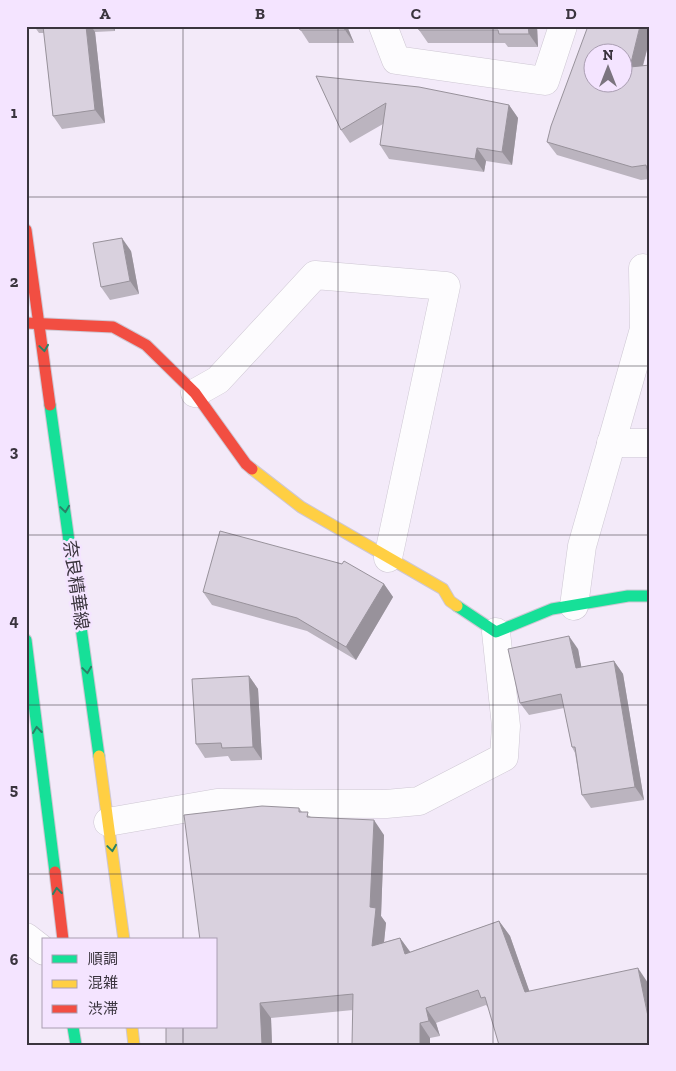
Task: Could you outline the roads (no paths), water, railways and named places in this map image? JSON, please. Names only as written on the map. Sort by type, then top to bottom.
[{"type":"main road","name":"奈良精華線","points":[[26,230],[124,938]]},
{"type":"main road","points":[[26,323],[113,326],[146,345],[195,393],[246,464],[301,507],[443,589],[450,600],[496,632],[552,610],[628,596],[650,596]]},
{"type":"main road","points":[[26,640],[63,938]]},
{"type":"main road","points":[[73,1028],[76,1045]]},
{"type":"main road","points":[[132,1028],[134,1045]]},
{"type":"street","points":[[383,26],[396,60],[545,81],[563,26]]},
{"type":"street","points":[[574,606],[582,546],[644,329],[643,268]]},
{"type":"street","points":[[195,393],[218,380],[315,275],[446,286],[388,558]]},
{"type":"street","points":[[611,443],[650,443]]},
{"type":"street","points":[[108,822],[217,803],[386,804],[419,801],[504,757],[506,726],[496,632]]},
{"type":"street","points":[[26,937],[42,949]]}]
